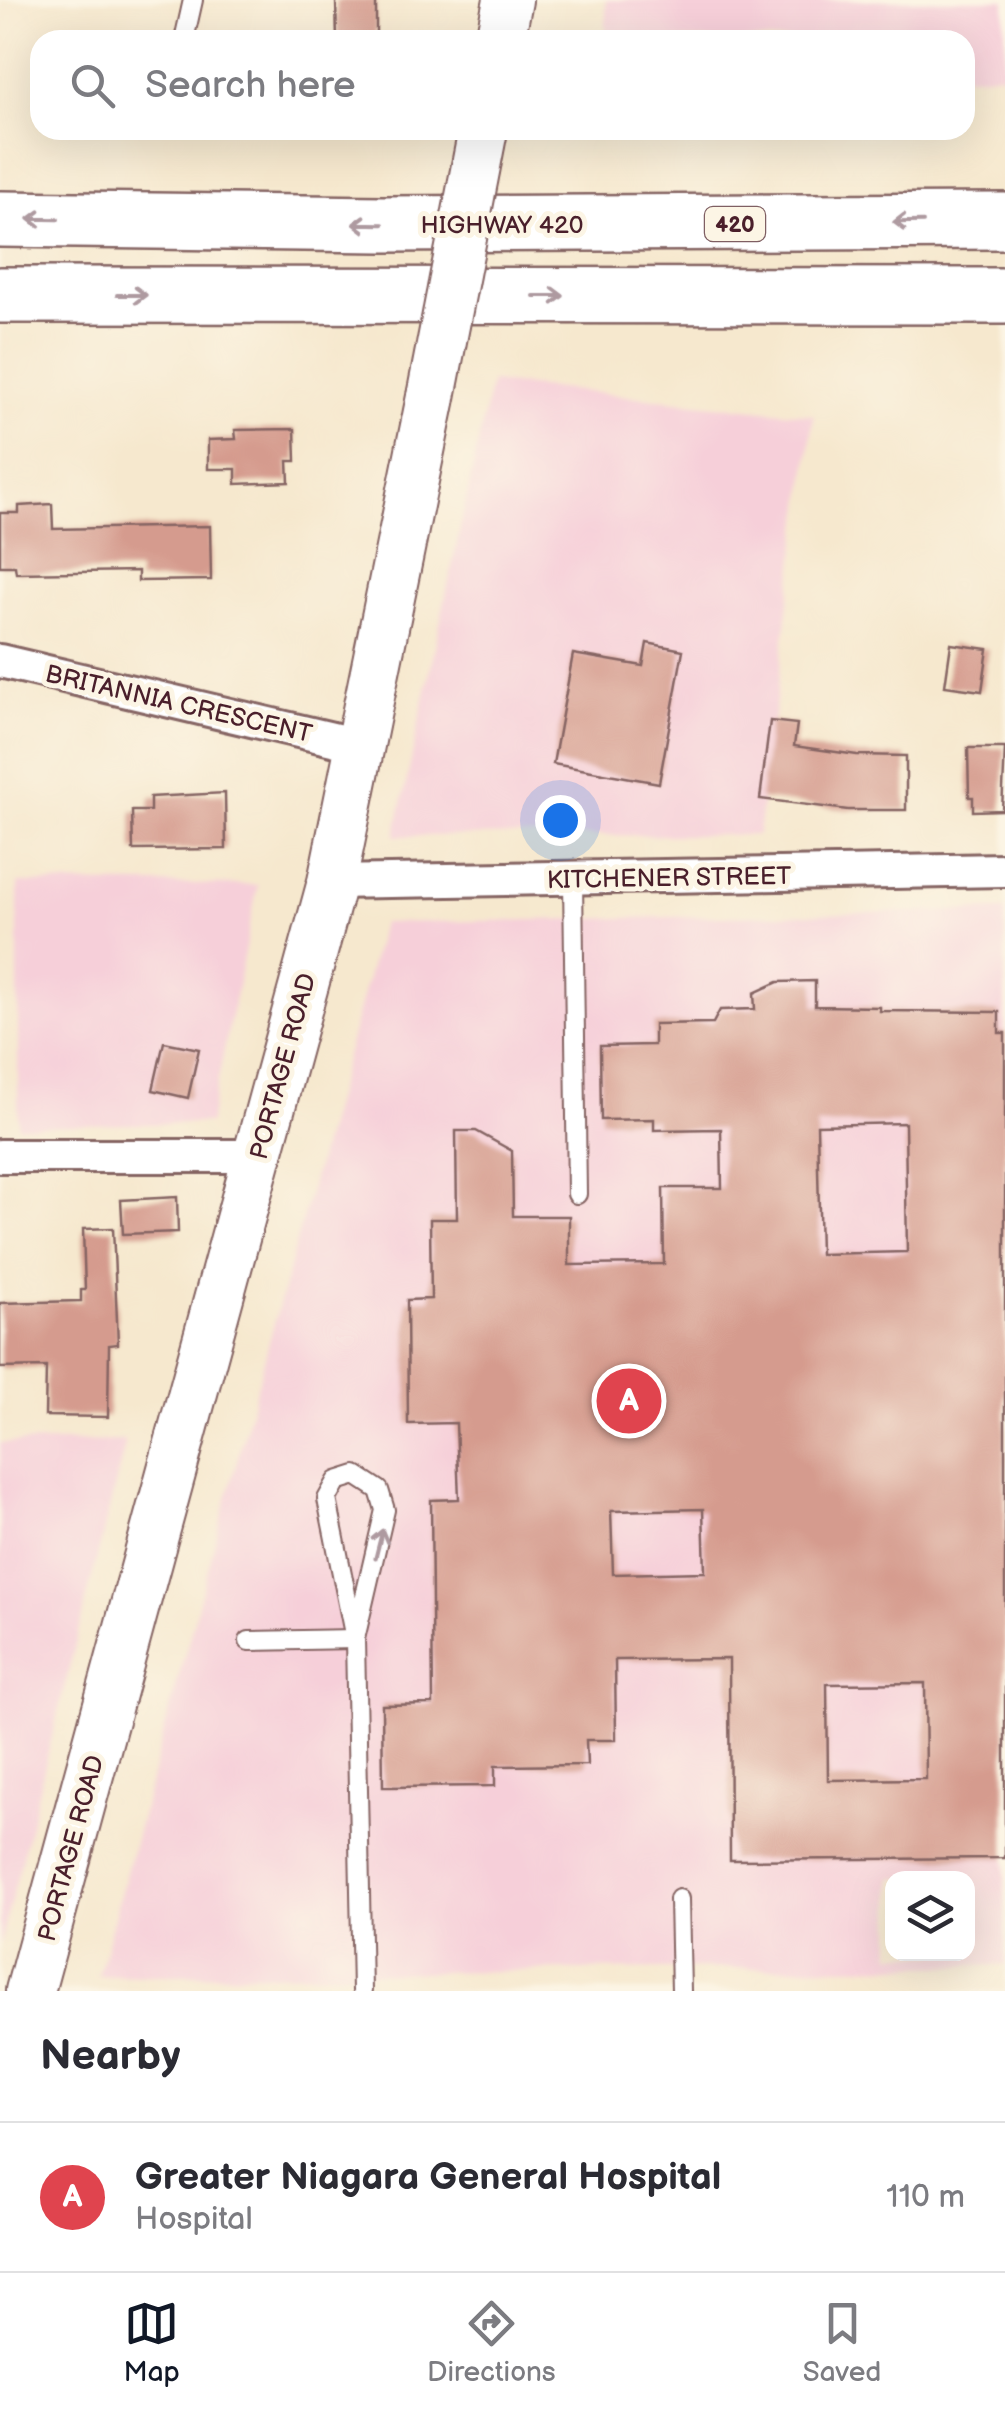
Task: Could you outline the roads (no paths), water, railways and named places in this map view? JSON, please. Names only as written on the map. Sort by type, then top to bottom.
[{"type":"highway","name":"HIGHWAY 420","points":[[0,219],[383,224],[1005,221]]},
{"type":"highway","points":[[0,295],[1005,296]]},
{"type":"street","points":[[502,30],[508,0]]},
{"type":"street","name":"PORTAGE ROAD","points":[[30,1991],[332,882],[481,140]]},
{"type":"street","name":"BRITANNIA CRESCENT","points":[[0,661],[358,745]]},
{"type":"street","name":"KITCHENER STREET","points":[[332,882],[1005,870]]},
{"type":"street","points":[[0,1156],[257,1156]]},
{"type":"lane","points":[[186,30],[193,0]]},
{"type":"lane","points":[[573,879],[577,1194]]},
{"type":"lane","points":[[355,1639],[385,1510],[379,1490],[356,1476],[337,1481],[328,1498],[355,1639],[362,1991]]},
{"type":"lane","points":[[249,1640],[355,1639]]},
{"type":"lane","points":[[679,1898],[681,1991]]},
{"type":"place","name":"Greater Niagara General Hospital","points":[[629,1401]]}]
